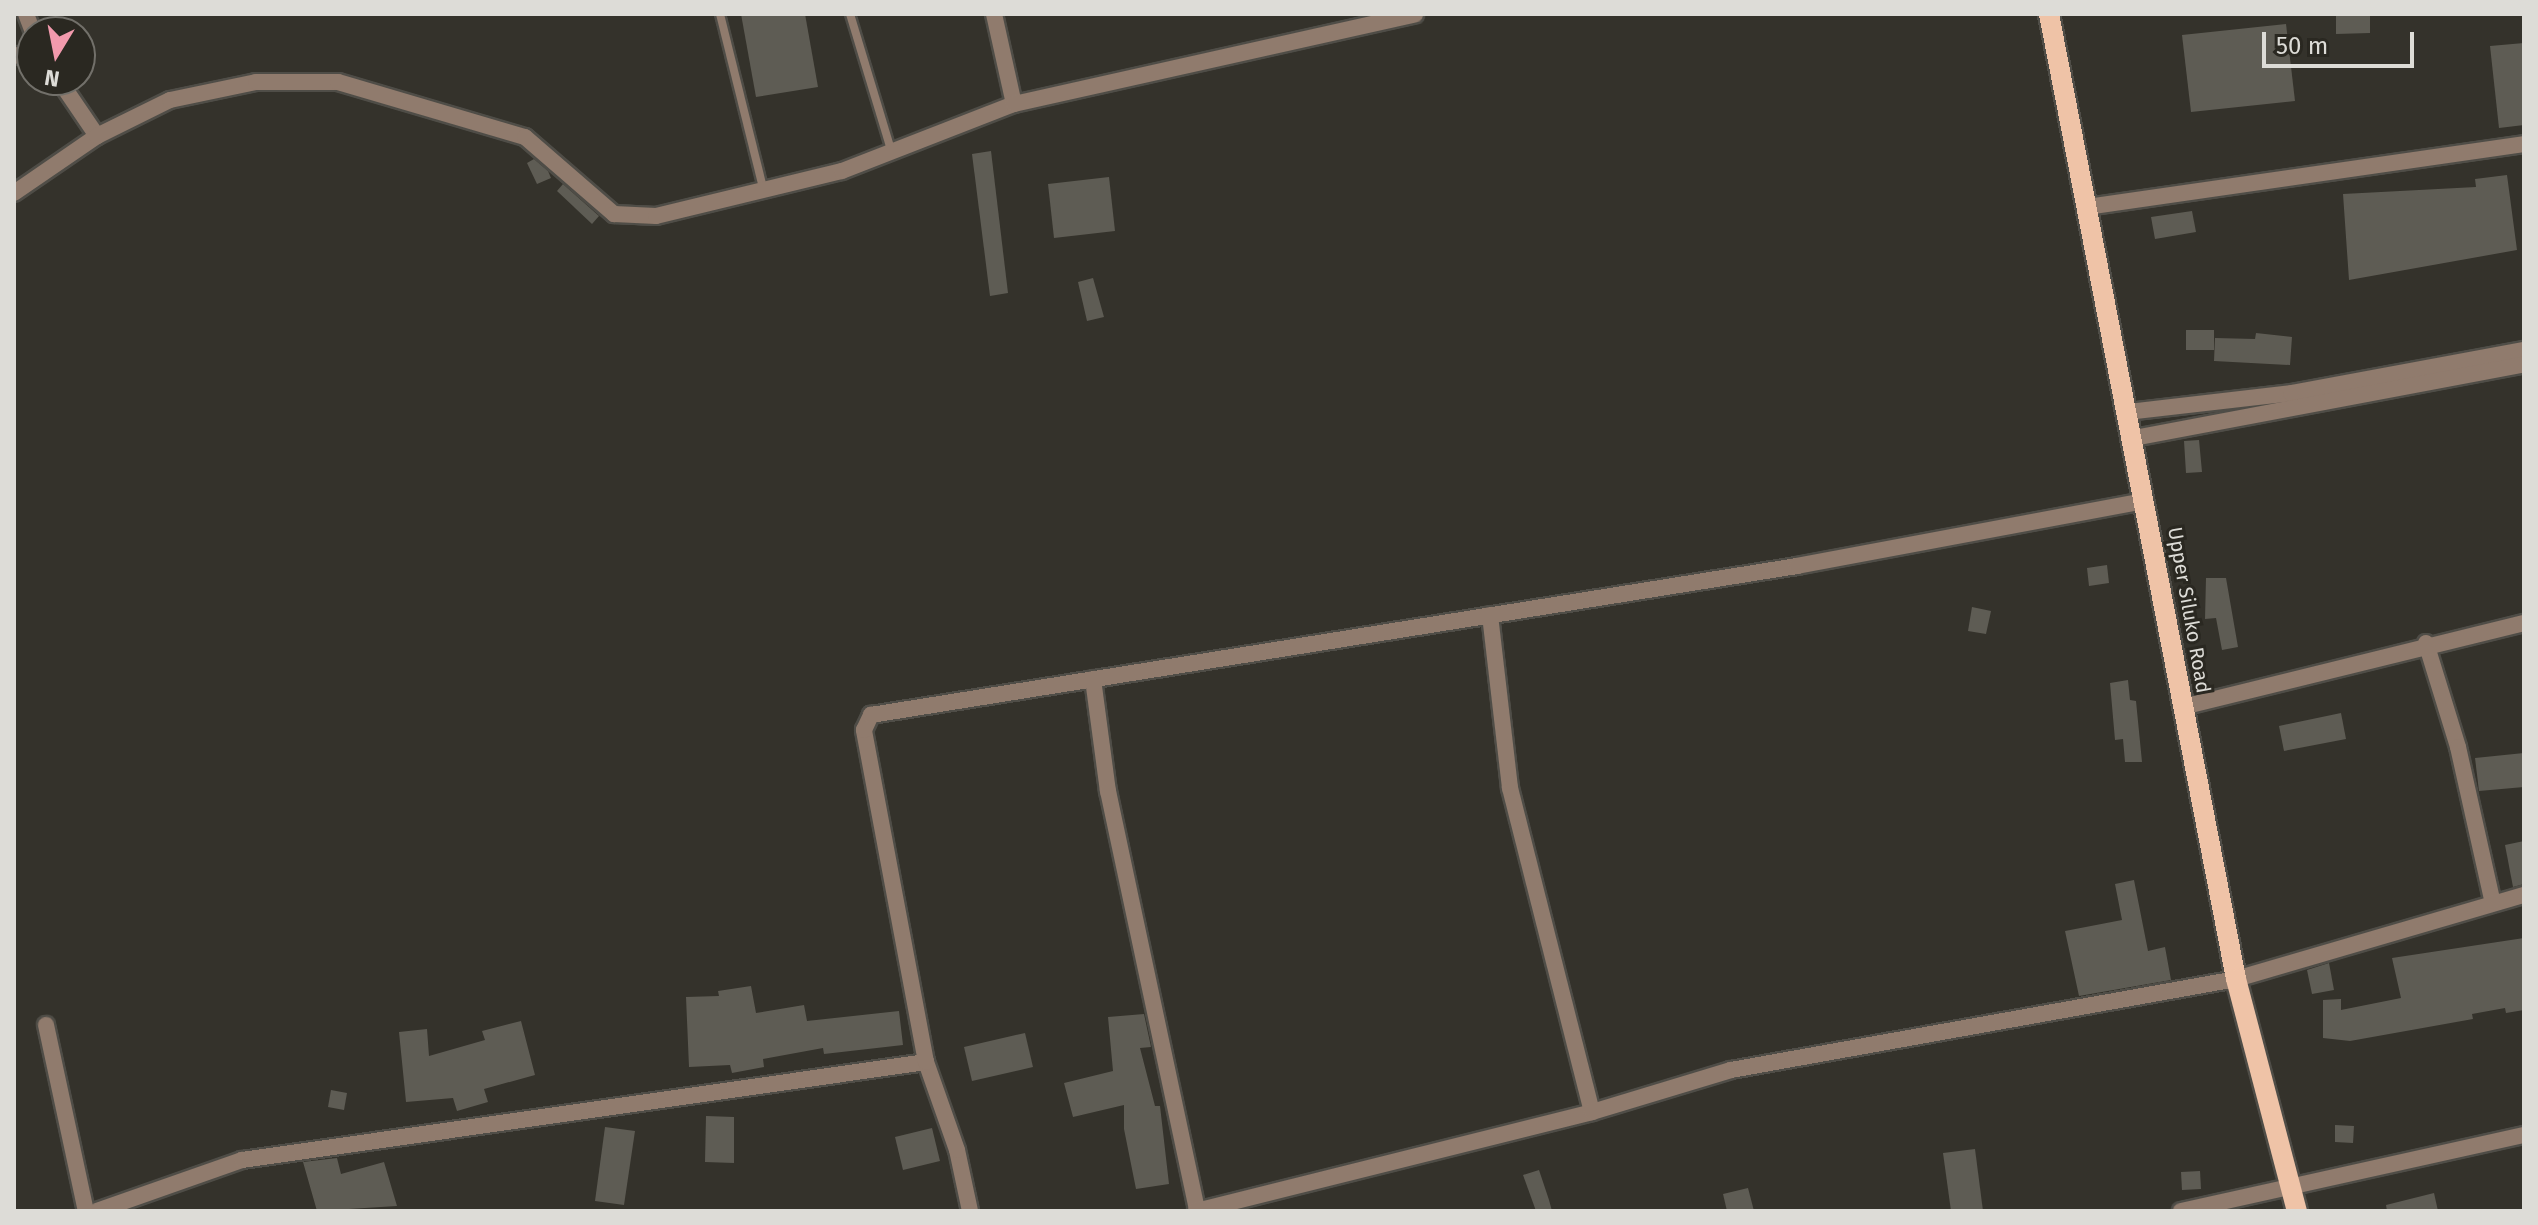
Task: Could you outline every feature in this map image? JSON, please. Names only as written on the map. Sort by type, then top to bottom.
[{"type":"main road","name":"Upper Siluko Road","points":[[2049,14],[2134,438],[2182,707],[2236,979],[2297,1211]]},
{"type":"street","points":[[994,14],[1014,104]]},
{"type":"street","points":[[14,193],[97,136],[170,100],[256,82],[338,82],[525,137],[614,214],[656,216],[764,192],[892,154],[1014,104],[1415,14]]},
{"type":"street","points":[[70,96],[97,136]]},
{"type":"street","points":[[2087,207],[2524,144]]},
{"type":"street","points":[[2128,412],[2291,393],[2524,350]]},
{"type":"street","points":[[2134,438],[2524,364]]},
{"type":"street","points":[[970,1211],[957,1150],[926,1062],[864,730],[871,715],[1797,566],[2145,501]]},
{"type":"street","points":[[1490,615],[1510,788],[1592,1112]]},
{"type":"street","points":[[2182,707],[2426,643],[2524,623]]},
{"type":"street","points":[[2426,643],[2458,747],[2493,903]]},
{"type":"street","points":[[1093,679],[1108,791],[1197,1211],[1592,1112],[1731,1070],[2236,979],[2524,895]]},
{"type":"street","points":[[46,1025],[86,1211]]},
{"type":"street","points":[[97,1211],[242,1160],[926,1062]]},
{"type":"street","points":[[2181,1211],[2524,1135]]},
{"type":"lane","points":[[720,14],[764,192]]},
{"type":"lane","points":[[850,14],[892,154]]},
{"type":"building","points":[[741,14],[805,14],[818,87],[756,97]]},
{"type":"building","points":[[2336,14],[2370,14],[2370,33],[2336,34]]},
{"type":"building","points":[[2286,24],[2295,101],[2191,112],[2182,35]]},
{"type":"building","points":[[2524,43],[2524,125],[2499,128],[2490,46]]},
{"type":"building","points":[[991,151],[1008,293],[990,296],[972,154]]},
{"type":"building","points":[[534,159],[548,171],[551,178],[537,184],[527,163]]},
{"type":"building","points":[[2507,175],[2517,250],[2349,280],[2343,194],[2476,187],[2475,179]]},
{"type":"building","points":[[1109,177],[1115,231],[1054,238],[1048,184]]},
{"type":"building","points":[[563,184],[599,216],[592,224],[557,191]]},
{"type":"building","points":[[2192,211],[2196,232],[2155,239],[2151,217]]},
{"type":"building","points":[[1093,278],[1104,317],[1087,321],[1078,282]]},
{"type":"building","points":[[2186,330],[2214,330],[2214,350],[2186,350]]},
{"type":"building","points":[[2256,333],[2292,337],[2290,365],[2214,361],[2215,338],[2255,339]]},
{"type":"building","points":[[2199,440],[2202,472],[2186,473],[2184,441]]},
{"type":"building","points":[[2107,565],[2109,583],[2089,586],[2087,568]]},
{"type":"building","points":[[2206,578],[2226,578],[2238,647],[2222,650],[2216,618],[2205,619]]},
{"type":"building","points":[[1972,607],[1991,611],[1986,634],[1968,631]]},
{"type":"building","points":[[2128,680],[2130,700],[2136,701],[2142,762],[2125,762],[2123,739],[2115,740],[2110,683]]},
{"type":"building","points":[[2341,713],[2346,739],[2284,751],[2279,726]]},
{"type":"building","points":[[2524,753],[2524,787],[2479,791],[2475,758]]},
{"type":"building","points":[[2524,841],[2524,884],[2513,887],[2505,845]]},
{"type":"building","points":[[2134,880],[2148,951],[2165,947],[2171,980],[2079,996],[2065,931],[2122,920],[2115,884]]},
{"type":"building","points":[[2524,938],[2524,1010],[2506,1013],[2505,1008],[2472,1014],[2473,1019],[2350,1041],[2323,1038],[2323,1000],[2341,999],[2341,1010],[2401,998],[2392,958]]},
{"type":"building","points":[[2329,963],[2334,990],[2312,994],[2307,970]]},
{"type":"building","points":[[751,986],[756,1013],[804,1005],[807,1021],[899,1011],[903,1045],[824,1054],[823,1048],[763,1059],[764,1067],[732,1073],[730,1065],[689,1067],[686,997],[719,996],[718,991]]},
{"type":"building","points":[[1144,1014],[1151,1047],[1140,1048],[1155,1106],[1160,1106],[1169,1184],[1136,1189],[1124,1129],[1124,1105],[1073,1117],[1064,1083],[1113,1071],[1108,1017]]},
{"type":"building","points":[[521,1021],[535,1075],[484,1089],[488,1102],[457,1111],[453,1098],[406,1102],[399,1032],[427,1029],[429,1056],[485,1040],[482,1031]]},
{"type":"building","points":[[1025,1033],[1033,1067],[972,1081],[964,1047]]},
{"type":"building","points":[[331,1090],[347,1093],[344,1110],[328,1107]]},
{"type":"building","points":[[706,1116],[734,1117],[734,1163],[705,1162]]},
{"type":"building","points":[[2335,1125],[2354,1126],[2353,1143],[2335,1142]]},
{"type":"building","points":[[605,1127],[635,1131],[624,1205],[595,1201]]},
{"type":"building","points":[[932,1128],[940,1161],[903,1170],[895,1137]]},
{"type":"building","points":[[1975,1149],[1983,1211],[1951,1211],[1943,1153]]},
{"type":"building","points":[[337,1158],[341,1174],[384,1162],[397,1206],[317,1211],[303,1162]]},
{"type":"building","points":[[1539,1170],[1552,1211],[1536,1211],[1523,1175]]},
{"type":"building","points":[[2200,1171],[2201,1189],[2182,1190],[2181,1172]]},
{"type":"building","points":[[1748,1188],[1754,1211],[1727,1211],[1723,1194]]},
{"type":"building","points":[[2434,1193],[2438,1211],[2387,1211],[2386,1205]]}]
